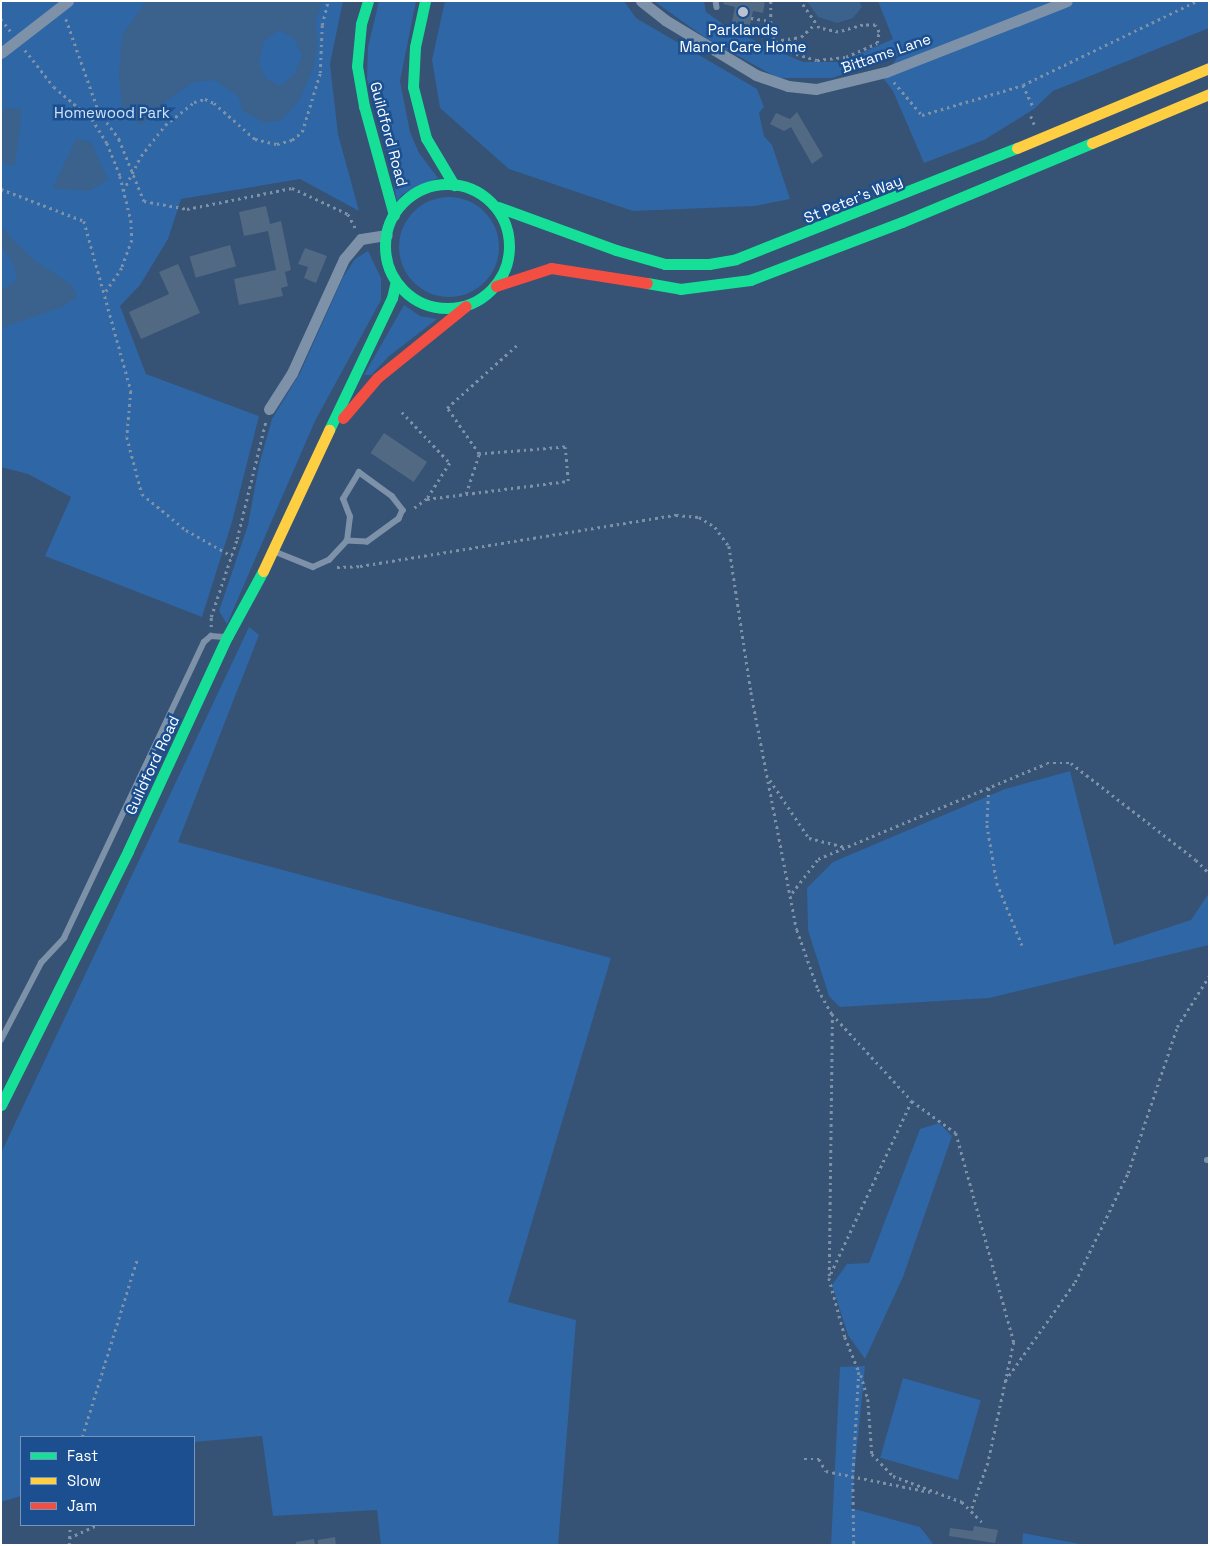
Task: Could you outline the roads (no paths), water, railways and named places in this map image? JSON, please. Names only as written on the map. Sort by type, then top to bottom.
[{"type":"main road","name":"Guildford Road","points":[[368,1],[361,24],[357,66],[364,106],[394,215]]},
{"type":"main road","points":[[425,1],[415,47],[413,87],[426,138],[454,185]]},
{"type":"main road","name":"St Peter's Way","points":[[498,207],[616,250],[665,264],[709,264],[736,259],[891,200],[1209,68]]},
{"type":"main road","points":[[496,286],[506,266],[510,244],[498,207],[474,191],[454,185],[440,185],[413,195],[394,215],[386,235],[387,264],[396,281],[407,293],[429,306],[466,306],[496,286],[551,268],[586,271],[680,289],[750,280],[902,222],[1209,94]]},
{"type":"main road","name":"Guildford Road","points":[[1,1106],[128,851],[228,637],[274,551],[329,436],[359,364],[392,298],[396,281]]},
{"type":"main road","name":"Guildford Road","points":[[329,436],[369,385],[466,306]]},
{"type":"street","points":[[1,53],[68,1]]},
{"type":"street","name":"Bittams Lane","points":[[641,1],[664,20],[756,75],[788,86],[816,89],[886,72],[1067,1]]},
{"type":"street","points":[[269,409],[292,373],[344,259],[361,239],[386,235]]},
{"type":"lane","points":[[274,551],[313,567],[329,560],[347,541],[350,517],[343,499],[359,472],[392,496],[404,510],[399,519],[367,542],[347,541]]},
{"type":"lane","name":"Guildford Road","points":[[1,1040],[41,963],[64,938],[204,642],[211,636],[228,637]]},
{"type":"place","name":"Parklands Manor Care Home","points":[[743,12]]},
{"type":"park label","name":"Homewood Park","points":[[112,113]]}]
